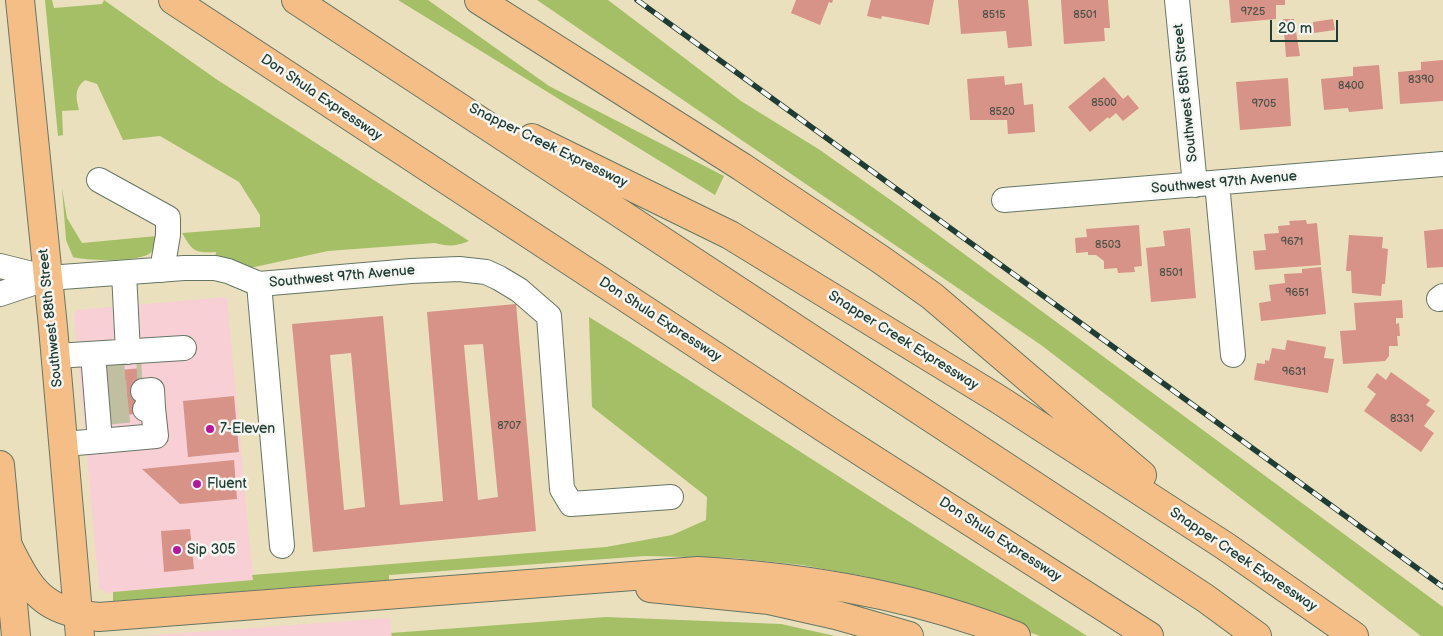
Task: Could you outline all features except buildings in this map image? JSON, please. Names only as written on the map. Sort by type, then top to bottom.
[{"type":"main road","name":"Southwest 88th Street","points":[[20,0],[56,356],[79,626]]},
{"type":"main road","name":"Don Shula Expressway","points":[[173,0],[832,432],[1149,636]]},
{"type":"main road","points":[[296,0],[1197,592],[1257,636]]},
{"type":"main road","points":[[479,0],[742,167],[932,296],[1226,546]]},
{"type":"main road","name":"Snapper Creek Expressway","points":[[427,86],[730,235],[998,399],[1226,546],[1354,636]]},
{"type":"main road","points":[[0,465],[16,636]]},
{"type":"main road","points":[[7,544],[24,578],[39,597],[57,608],[79,626],[98,617],[698,571],[802,580],[895,598],[945,612],[1016,636]]},
{"type":"main road","points":[[569,581],[769,600],[836,615],[909,636]]},
{"type":"street","name":"Southwest 85th Street","points":[[1177,0],[1233,355]]},
{"type":"street","name":"Southwest 97th Avenue","points":[[1004,200],[1443,164]]},
{"type":"street","points":[[99,180],[168,218],[168,235],[162,270]]},
{"type":"street","name":"Southwest 97th Avenue","points":[[0,266],[48,278]]},
{"type":"street","name":"Southwest 97th Avenue","points":[[0,294],[48,278],[162,270],[215,268],[242,276],[259,284],[411,271],[459,269],[486,272],[519,290],[549,316],[562,489],[571,504],[671,497]]},
{"type":"street","points":[[64,444],[156,436],[124,273]]},
{"type":"street","points":[[259,284],[282,546]]},
{"type":"street","points":[[100,441],[99,388],[138,351],[184,348]]},
{"type":"street","points":[[56,356],[99,388]]},
{"type":"shaded area","points":[[227,297],[253,580],[107,593],[99,588],[74,316],[76,310]]},
{"type":"shaded area","points":[[390,618],[392,636],[141,636]]},
{"type":"green space","points":[[45,0],[52,0],[54,8],[102,4],[104,0],[216,79],[469,241],[452,245],[435,243],[328,251],[250,268],[215,260],[216,252],[195,250],[182,233],[260,227],[260,215],[239,182],[160,136],[123,140],[97,84],[85,80],[81,83],[77,90],[79,110],[62,111],[63,135],[58,136]]},
{"type":"green space","points":[[398,0],[428,0],[549,86],[724,176],[715,195]]},
{"type":"green space","points":[[537,0],[608,0],[741,101],[820,150],[899,206],[1443,607],[1443,636],[1421,636],[1041,345]]},
{"type":"green space","points":[[62,188],[67,218],[82,243],[157,236],[153,250],[143,257],[123,260],[73,257],[66,240]]},
{"type":"green space","points":[[589,317],[1087,636],[1040,636],[911,590],[868,577],[802,565],[734,558],[645,556],[389,575],[389,580],[113,601],[113,592],[253,580],[252,575],[606,547],[672,535],[706,520],[707,497],[592,407]]},
{"type":"green space","points":[[606,617],[781,624],[835,636],[392,636],[391,633]]},
{"type":"tunnel","points":[[101,376],[142,374]]},
{"type":"tunnel","points":[[103,393],[143,391]]},
{"type":"tunnel","points":[[105,413],[145,409]]},
{"type":"railway","points":[[637,0],[1443,587]]},
{"type":"place","name":"7-Eleven","points":[[210,429]]},
{"type":"place","name":"Fluent","points":[[197,484]]},
{"type":"place","name":"Sip 305","points":[[177,550]]}]
